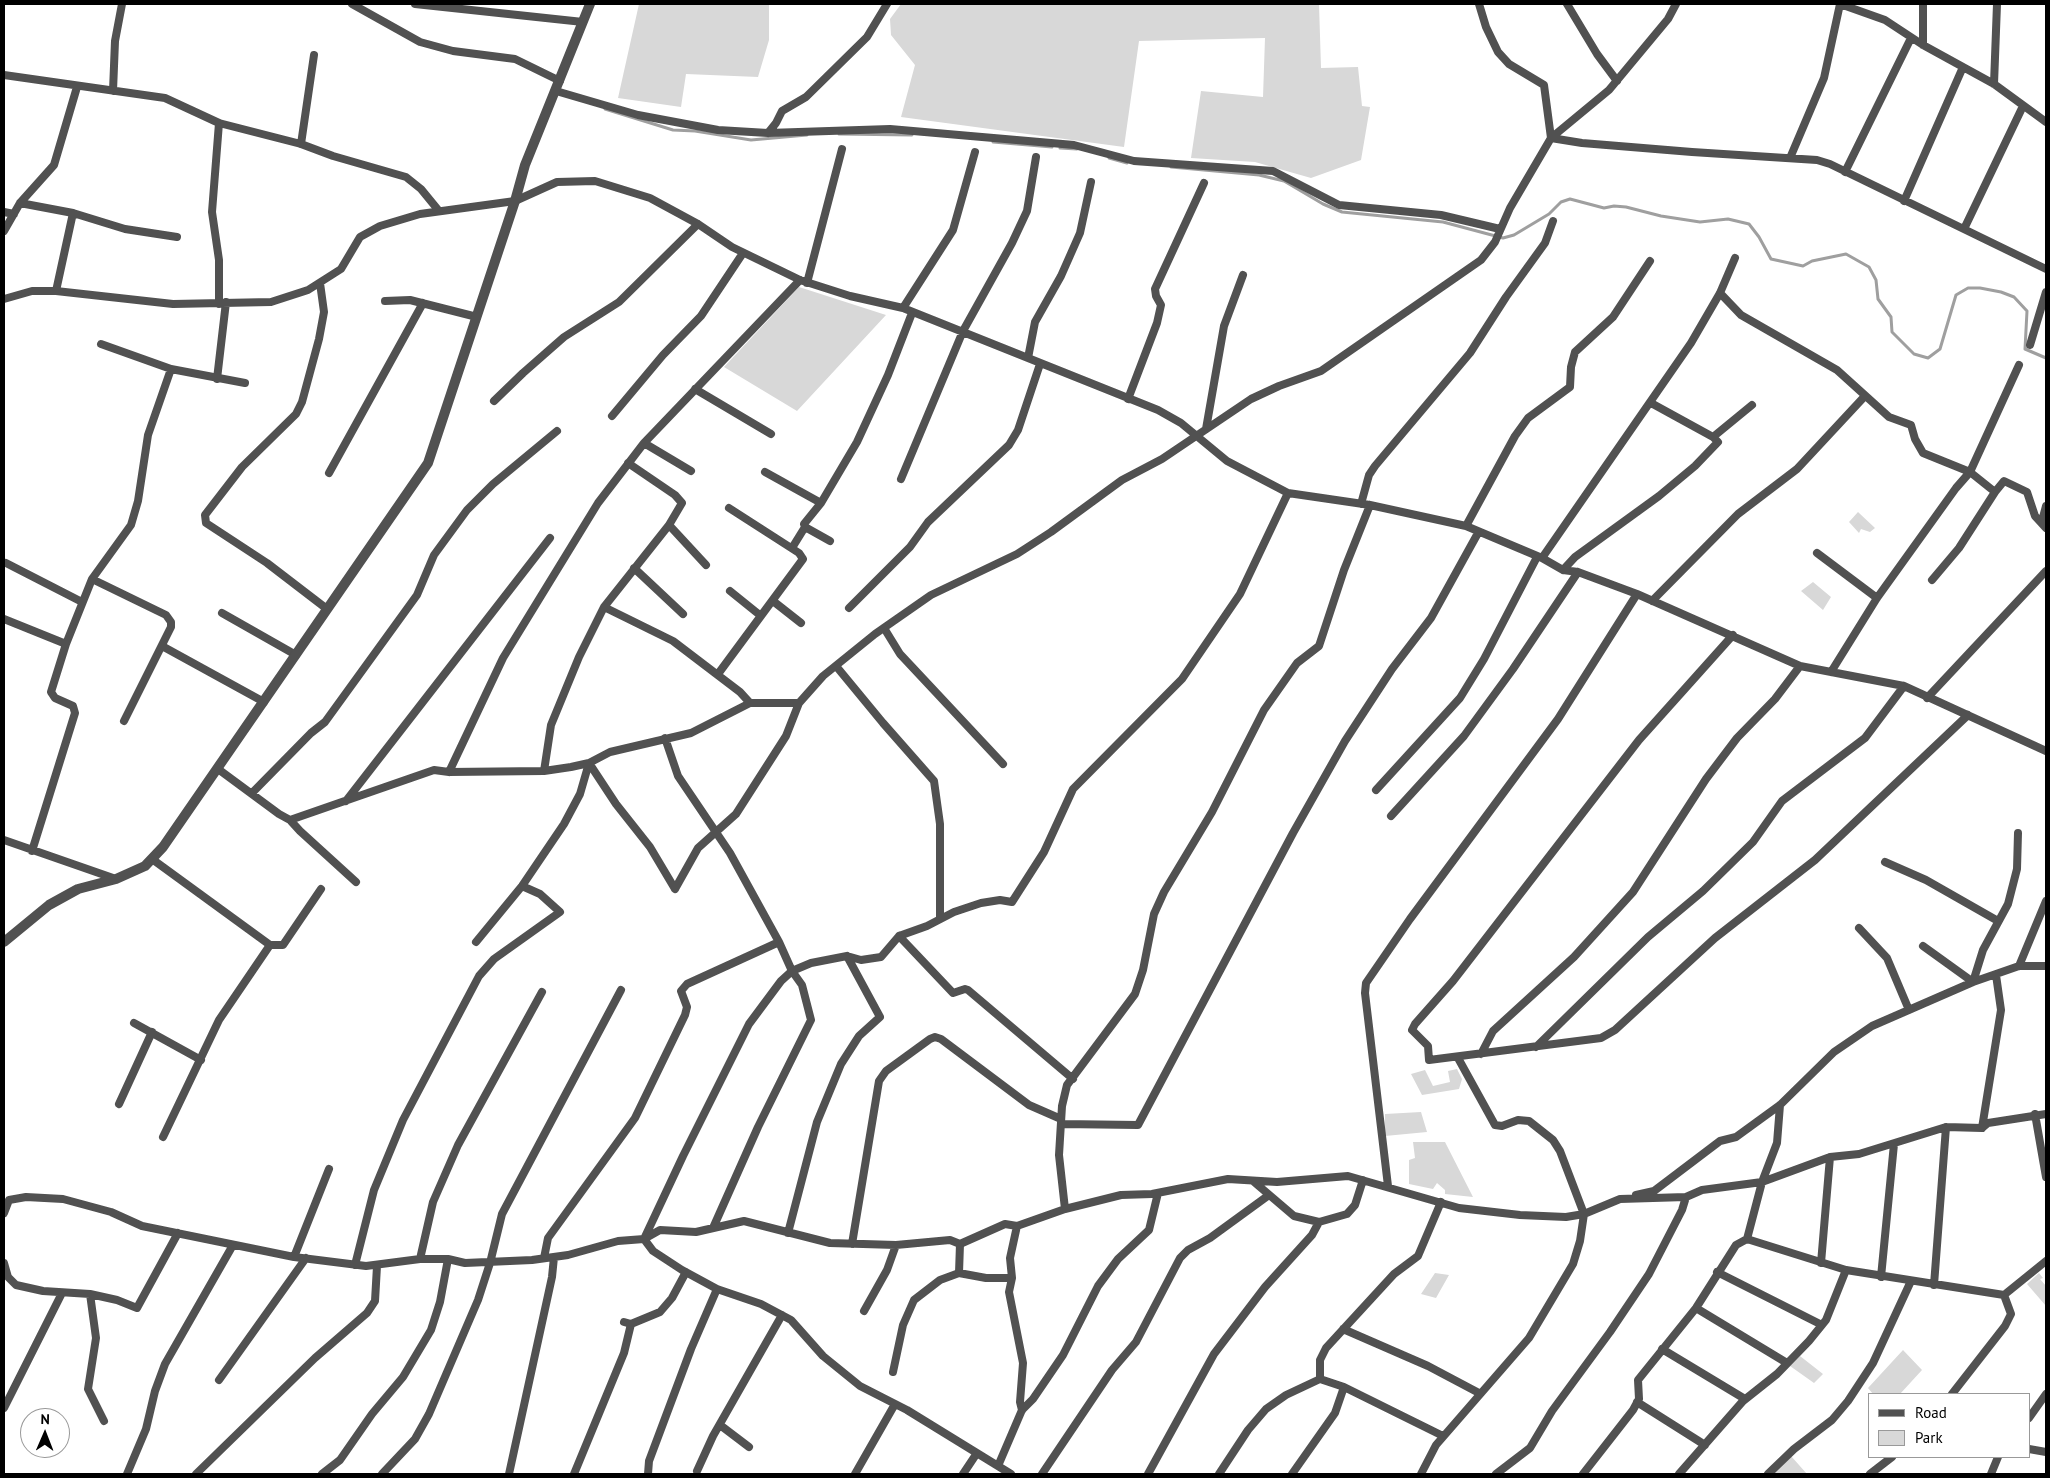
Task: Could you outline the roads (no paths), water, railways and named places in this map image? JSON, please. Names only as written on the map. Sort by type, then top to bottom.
[{"type":"street","points":[[113,91],[115,40],[122,4]]},
{"type":"street","points":[[352,4],[420,42],[453,51],[515,59],[560,80]]},
{"type":"street","points":[[415,4],[583,22]]},
{"type":"street","points":[[4,942],[49,905],[78,889],[116,879],[145,866],[218,769],[428,463],[516,201],[525,165],[590,4]]},
{"type":"street","points":[[768,133],[782,111],[806,97],[867,37],[887,4]]},
{"type":"street","points":[[1479,4],[1486,28],[1498,52],[1509,64],[1544,85],[1552,138]]},
{"type":"street","points":[[1567,4],[1597,54],[1617,81]]},
{"type":"street","points":[[589,763],[616,804],[650,847],[676,889],[698,848],[736,814],[786,736],[798,703],[836,666],[884,628],[931,595],[1017,554],[1051,532],[1122,480],[1162,460],[1251,399],[1279,386],[1321,371],[1481,260],[1495,242],[1499,231],[1552,138],[1609,90],[1668,19],[1676,4]]},
{"type":"street","points":[[1790,158],[1824,78],[1840,4],[1850,5],[1885,20],[1911,38],[1994,84],[2023,106],[2046,118]]},
{"type":"street","points":[[1923,45],[1924,4]]},
{"type":"street","points":[[1994,84],[1997,4]]},
{"type":"street","points":[[1845,172],[1911,38]]},
{"type":"street","points":[[301,144],[314,55]]},
{"type":"street","points":[[1904,201],[1963,67]]},
{"type":"street","points":[[4,75],[77,87],[165,98],[219,123],[301,144],[333,156],[406,177],[421,188],[438,211]]},
{"type":"street","points":[[4,232],[20,202],[54,165],[77,87]]},
{"type":"street","points":[[556,91],[638,115],[718,130],[768,133],[890,129],[1074,145],[1134,161],[1273,171],[1339,205],[1440,215],[1499,231]]},
{"type":"street","points":[[1964,229],[2023,106]]},
{"type":"street","points":[[217,379],[222,303],[212,212],[219,123]]},
{"type":"street","points":[[1552,138],[1612,146],[1817,160],[2046,269]]},
{"type":"street","points":[[449,772],[503,658],[598,503],[644,443],[803,281],[842,149]]},
{"type":"street","points":[[904,308],[952,230],[975,152]]},
{"type":"street","points":[[900,479],[963,331],[1012,243],[1027,211],[1036,157]]},
{"type":"street","points":[[4,299],[32,291],[56,291],[172,304],[271,302],[308,290],[340,269],[360,237],[380,226],[438,211],[516,201],[557,182],[595,181],[650,198],[698,224],[743,253],[803,281],[850,296],[904,308],[912,313],[963,331],[1040,364],[1158,410],[1197,435],[1227,461],[1288,493],[1370,505],[1466,526],[1540,557],[1563,570],[1578,572],[1637,594],[1800,666],[1904,686],[2046,751]]},
{"type":"street","points":[[1028,358],[1035,322],[1061,276],[1080,233],[1091,182]]},
{"type":"street","points":[[1128,399],[1157,323],[1161,306],[1155,289],[1204,183]]},
{"type":"street","points":[[20,202],[73,213],[125,229],[177,237]]},
{"type":"street","points":[[4,212],[14,214]]},
{"type":"street","points":[[56,291],[73,213]]},
{"type":"street","points":[[1361,504],[1369,475],[1375,466],[1470,353],[1506,297],[1545,243],[1553,221]]},
{"type":"street","points":[[494,401],[522,373],[564,337],[619,302],[698,224]]},
{"type":"street","points":[[612,416],[663,355],[701,316],[743,253]]},
{"type":"street","points":[[1376,790],[1460,698],[1484,659],[1540,557],[1651,403],[1691,343],[1720,293],[1735,258]]},
{"type":"street","points":[[1466,526],[1515,436],[1528,418],[1570,387],[1571,367],[1575,352],[1613,317],[1650,261]]},
{"type":"street","points":[[1206,429],[1224,326],[1243,275]]},
{"type":"street","points":[[320,282],[324,312],[319,339],[302,402],[296,414],[242,467],[205,515],[206,523],[267,563],[327,609]]},
{"type":"street","points":[[2030,344],[2046,292]]},
{"type":"street","points":[[1720,293],[1741,315],[1837,370],[1864,397],[1889,417],[1911,425],[1915,439],[1924,453],[1970,472],[1995,492]]},
{"type":"street","points":[[385,301],[410,300],[477,317]]},
{"type":"street","points":[[329,473],[423,303]]},
{"type":"street","points":[[792,548],[805,527],[804,524],[821,503],[857,442],[888,375],[912,313]]},
{"type":"street","points":[[101,344],[171,369],[245,383]]},
{"type":"street","points":[[849,608],[910,547],[928,522],[1009,445],[1018,430],[1040,364]]},
{"type":"street","points":[[1831,672],[1877,598],[1956,488],[1970,472],[2019,365]]},
{"type":"street","points":[[32,851],[75,713],[73,706],[55,698],[51,692],[66,644],[92,580],[131,525],[138,501],[148,435],[171,369]]},
{"type":"street","points":[[696,389],[771,434]]},
{"type":"street","points":[[1652,601],[1738,514],[1797,469],[1864,397]]},
{"type":"street","points":[[1563,570],[1575,557],[1659,496],[1695,466],[1718,442],[1713,437],[1651,403]]},
{"type":"street","points":[[1713,437],[1752,405]]},
{"type":"street","points":[[252,793],[310,733],[325,722],[417,595],[434,555],[467,510],[493,484],[557,431]]},
{"type":"street","points":[[644,443],[691,471]]},
{"type":"street","points":[[544,771],[550,725],[579,657],[604,607],[669,525],[682,503],[675,495],[628,463]]},
{"type":"street","points":[[765,472],[821,503]]},
{"type":"street","points":[[1932,580],[1959,548],[2004,481],[2027,492],[2035,516],[2044,524]]},
{"type":"street","points":[[644,1239],[749,1024],[781,981],[792,971],[811,963],[847,956],[861,960],[881,957],[899,936],[954,912],[981,903],[1000,900],[1012,902],[1044,852],[1073,789],[1187,672],[1240,594],[1288,493]]},
{"type":"street","points":[[1064,1209],[1059,1155],[1065,1091],[1134,994],[1143,970],[1157,907],[1212,812],[1264,710],[1297,663],[1319,646],[1344,570],[1370,505]]},
{"type":"street","points":[[2044,524],[2046,506]]},
{"type":"street","points":[[718,674],[803,559],[802,555],[792,548],[729,508]]},
{"type":"street","points":[[669,525],[706,565]]},
{"type":"street","points":[[805,527],[830,540]]},
{"type":"street","points":[[852,1244],[879,1081],[886,1071],[930,1039],[935,1037],[941,1039],[1029,1105],[1061,1121],[1138,1125],[1293,833],[1351,733],[1392,669],[1431,618],[1478,532]]},
{"type":"street","points":[[346,801],[550,538]]},
{"type":"street","points":[[1817,552],[1877,598]]},
{"type":"street","points":[[6,563],[82,602]]},
{"type":"street","points":[[634,568],[683,614]]},
{"type":"street","points":[[1927,698],[2046,571]]},
{"type":"street","points":[[1391,816],[1464,736],[1513,669],[1578,572]]},
{"type":"street","points":[[92,580],[166,615],[171,622],[171,627],[162,646],[124,721]]},
{"type":"street","points":[[730,591],[761,616]]},
{"type":"street","points":[[1388,1186],[1365,993],[1366,983],[1406,924],[1558,719],[1637,594]]},
{"type":"street","points":[[773,601],[801,623]]},
{"type":"street","points":[[604,607],[673,641],[718,674],[750,703]]},
{"type":"street","points":[[222,613],[296,656]]},
{"type":"street","points":[[4,618],[66,644]]},
{"type":"street","points":[[884,628],[906,661],[1003,764]]},
{"type":"street","points":[[1733,635],[1639,740],[1453,981],[1415,1024],[1412,1030],[1428,1046],[1428,1060],[1458,1058],[1601,1038],[1615,1030],[1715,938],[1815,860],[1968,715]]},
{"type":"street","points":[[162,646],[264,702]]},
{"type":"street","points":[[836,666],[934,781],[940,824],[940,919]]},
{"type":"street","points":[[1481,1054],[1493,1031],[1574,957],[1633,892],[1706,779],[1737,738],[1775,699],[1800,666]]},
{"type":"street","points":[[1536,1047],[1648,937],[1709,885],[1753,842],[1782,801],[1865,738],[1904,686]]},
{"type":"street","points":[[290,820],[434,770],[449,772],[544,771],[589,763],[610,752],[691,733],[750,703],[798,703]]},
{"type":"street","points":[[665,738],[678,776],[730,853],[779,942],[792,971],[802,985],[812,1020],[758,1127],[713,1228]]},
{"type":"street","points":[[476,942],[522,886],[568,816],[580,794],[589,763]]},
{"type":"street","points":[[218,769],[290,820],[356,882]]},
{"type":"street","points":[[1973,982],[1983,950],[2008,904],[2017,869],[2018,833]]},
{"type":"street","points":[[4,840],[116,879]]},
{"type":"street","points":[[152,858],[270,945],[283,945],[321,889]]},
{"type":"street","points":[[1885,862],[1926,880],[1998,921]]},
{"type":"street","points":[[356,1265],[374,1190],[403,1120],[479,976],[494,959],[560,912],[540,894],[522,886]]},
{"type":"street","points":[[2019,966],[2046,901]]},
{"type":"street","points":[[1859,928],[1887,958],[1909,1010]]},
{"type":"street","points":[[899,936],[953,993],[965,989],[968,990],[1073,1079]]},
{"type":"street","points":[[544,1258],[548,1238],[636,1118],[688,1007],[680,991],[687,984],[779,942]]},
{"type":"street","points":[[163,1137],[219,1020],[270,945]]},
{"type":"street","points":[[1923,946],[1973,982]]},
{"type":"street","points":[[788,1233],[817,1122],[840,1064],[859,1036],[880,1017],[847,956]]},
{"type":"street","points":[[4,1213],[9,1200],[26,1197],[63,1199],[111,1212],[142,1226],[294,1257],[377,1266],[420,1260],[490,1263],[554,1257],[618,1241],[644,1239],[660,1230],[696,1232],[744,1221],[830,1243],[896,1245],[950,1240],[960,1244],[1005,1224],[1017,1226],[1064,1209],[1121,1195],[1158,1193],[1228,1179],[1277,1182],[1348,1176],[1459,1208],[1520,1215],[1566,1217],[1584,1214],[1620,1199],[1654,1191],[1720,1141],[1736,1137],[1780,1104],[1834,1052],[1872,1026],[1973,982],[2019,966],[2046,966]]},
{"type":"street","points":[[1982,1128],[2000,1010],[1996,975]]},
{"type":"street","points":[[382,1474],[415,1439],[429,1414],[478,1300],[490,1263],[502,1214],[621,990]]},
{"type":"street","points":[[420,1260],[433,1202],[458,1145],[542,992]]},
{"type":"street","points":[[134,1024],[201,1060]]},
{"type":"street","points":[[119,1104],[152,1032]]},
{"type":"street","points":[[1421,1474],[1436,1445],[1443,1436],[1529,1338],[1573,1264],[1580,1241],[1584,1214],[1560,1151],[1553,1140],[1529,1121],[1518,1120],[1502,1126],[1495,1125],[1458,1058]]},
{"type":"street","points":[[1747,1239],[1762,1182],[1777,1143],[1780,1104]]},
{"type":"street","points":[[2036,1114],[2046,1177]]},
{"type":"street","points":[[1620,1199],[1686,1197],[1702,1190],[1762,1182],[1830,1157],[1860,1154],[1946,1127],[1982,1128],[1988,1124],[2036,1114],[2046,1114]]},
{"type":"street","points":[[1934,1285],[1946,1127]]},
{"type":"street","points":[[1881,1277],[1894,1144]]},
{"type":"street","points":[[1821,1263],[1830,1157]]},
{"type":"street","points":[[294,1257],[329,1169]]},
{"type":"street","points":[[1253,1181],[1294,1216],[1319,1222],[1347,1214],[1355,1205],[1363,1180]]},
{"type":"street","points":[[998,1466],[1022,1410],[1033,1399],[1063,1354],[1098,1286],[1118,1259],[1149,1230],[1158,1193]]},
{"type":"street","points":[[1042,1474],[1112,1370],[1136,1342],[1180,1258],[1188,1250],[1210,1238],[1269,1195]]},
{"type":"street","points":[[1496,1474],[1530,1448],[1552,1411],[1610,1332],[1648,1274],[1682,1210],[1686,1197]]},
{"type":"street","points":[[1320,1379],[1320,1360],[1326,1348],[1394,1274],[1418,1256],[1441,1202]]},
{"type":"street","points":[[1148,1474],[1214,1354],[1266,1287],[1312,1235],[1319,1222]]},
{"type":"street","points":[[1017,1226],[1010,1258],[1012,1278],[1009,1292],[1023,1363],[1020,1402],[1022,1410]]},
{"type":"street","points":[[4,1263],[8,1277],[16,1286],[43,1292],[90,1294],[116,1300],[137,1308],[178,1233]]},
{"type":"street","points":[[644,1239],[653,1251],[686,1272],[717,1289],[734,1293],[791,1320],[823,1356],[860,1386],[895,1404],[1011,1474]]},
{"type":"street","points":[[1583,1474],[1609,1443],[1637,1402],[1638,1380],[1696,1308],[1717,1272],[1736,1245],[1747,1239],[1846,1270],[2004,1295],[2046,1261]]},
{"type":"street","points":[[959,1272],[960,1244]]},
{"type":"street","points":[[127,1474],[146,1429],[155,1390],[166,1364],[233,1245]]},
{"type":"street","points":[[864,1311],[888,1270],[896,1245]]},
{"type":"street","points":[[510,1474],[552,1277],[554,1257]]},
{"type":"street","points":[[219,1380],[306,1258]]},
{"type":"street","points":[[322,1474],[340,1460],[372,1414],[403,1377],[426,1338],[440,1302],[448,1260]]},
{"type":"street","points":[[196,1474],[315,1358],[367,1313],[375,1301],[377,1266]]},
{"type":"street","points":[[1679,1474],[1745,1399],[1787,1363],[1822,1325],[1846,1270]]},
{"type":"street","points":[[574,1474],[624,1353],[628,1323],[660,1312],[672,1298],[686,1272]]},
{"type":"street","points":[[893,1372],[903,1325],[914,1300],[940,1280],[959,1272],[986,1278],[1012,1278]]},
{"type":"street","points":[[1717,1272],[1822,1325]]},
{"type":"street","points":[[1768,1474],[1794,1450],[1832,1420],[1848,1401],[1873,1363],[1911,1281]]},
{"type":"street","points":[[648,1474],[649,1461],[691,1349],[717,1289]]},
{"type":"street","points":[[4,1408],[62,1293]]},
{"type":"street","points":[[90,1294],[96,1338],[88,1389],[104,1421]]},
{"type":"street","points":[[1953,1393],[2005,1326],[2010,1314],[2004,1295]]},
{"type":"street","points":[[1696,1308],[1787,1363]]},
{"type":"street","points":[[697,1471],[720,1425],[782,1315]]},
{"type":"street","points":[[1343,1329],[1428,1366],[1479,1393]]},
{"type":"street","points":[[1662,1349],[1745,1399]]},
{"type":"street","points":[[1219,1474],[1248,1430],[1266,1409],[1286,1395],[1320,1379],[1344,1387],[1443,1436]]},
{"type":"street","points":[[1292,1474],[1335,1413],[1344,1387]]},
{"type":"street","points":[[2030,1417],[2046,1394]]},
{"type":"street","points":[[1637,1402],[1705,1445]]},
{"type":"street","points":[[855,1474],[895,1404]]},
{"type":"street","points":[[720,1425],[749,1447]]},
{"type":"street","points":[[2030,1449],[2046,1452]]},
{"type":"street","points":[[963,1474],[977,1453]]},
{"type":"street","points":[[1870,1474],[1891,1458]]},
{"type":"street","points":[[1991,1474],[1998,1458]]},
{"type":"waterway","points":[[605,109],[673,130],[695,131],[751,140],[807,135]]},
{"type":"waterway","points":[[839,134],[912,135]]},
{"type":"waterway","points":[[993,142],[1052,147]]},
{"type":"waterway","points":[[1060,148],[1077,149]]},
{"type":"waterway","points":[[1109,158],[1127,163]]},
{"type":"waterway","points":[[1171,167],[1259,175],[1284,181],[1323,204],[1342,212],[1443,222],[1503,238],[1514,235],[1549,214],[1561,202],[1570,199],[1604,208],[1614,206],[1626,207],[1661,216],[1700,222],[1728,219],[1749,224],[1759,237],[1771,259],[1803,266],[1812,261],[1846,254],[1869,267],[1876,280],[1878,299],[1891,317],[1892,332],[1914,354],[1928,358],[1940,349],[1956,295],[1968,288],[1980,288],[2001,292],[2014,297],[2027,311],[2025,349],[2046,358]]}]
